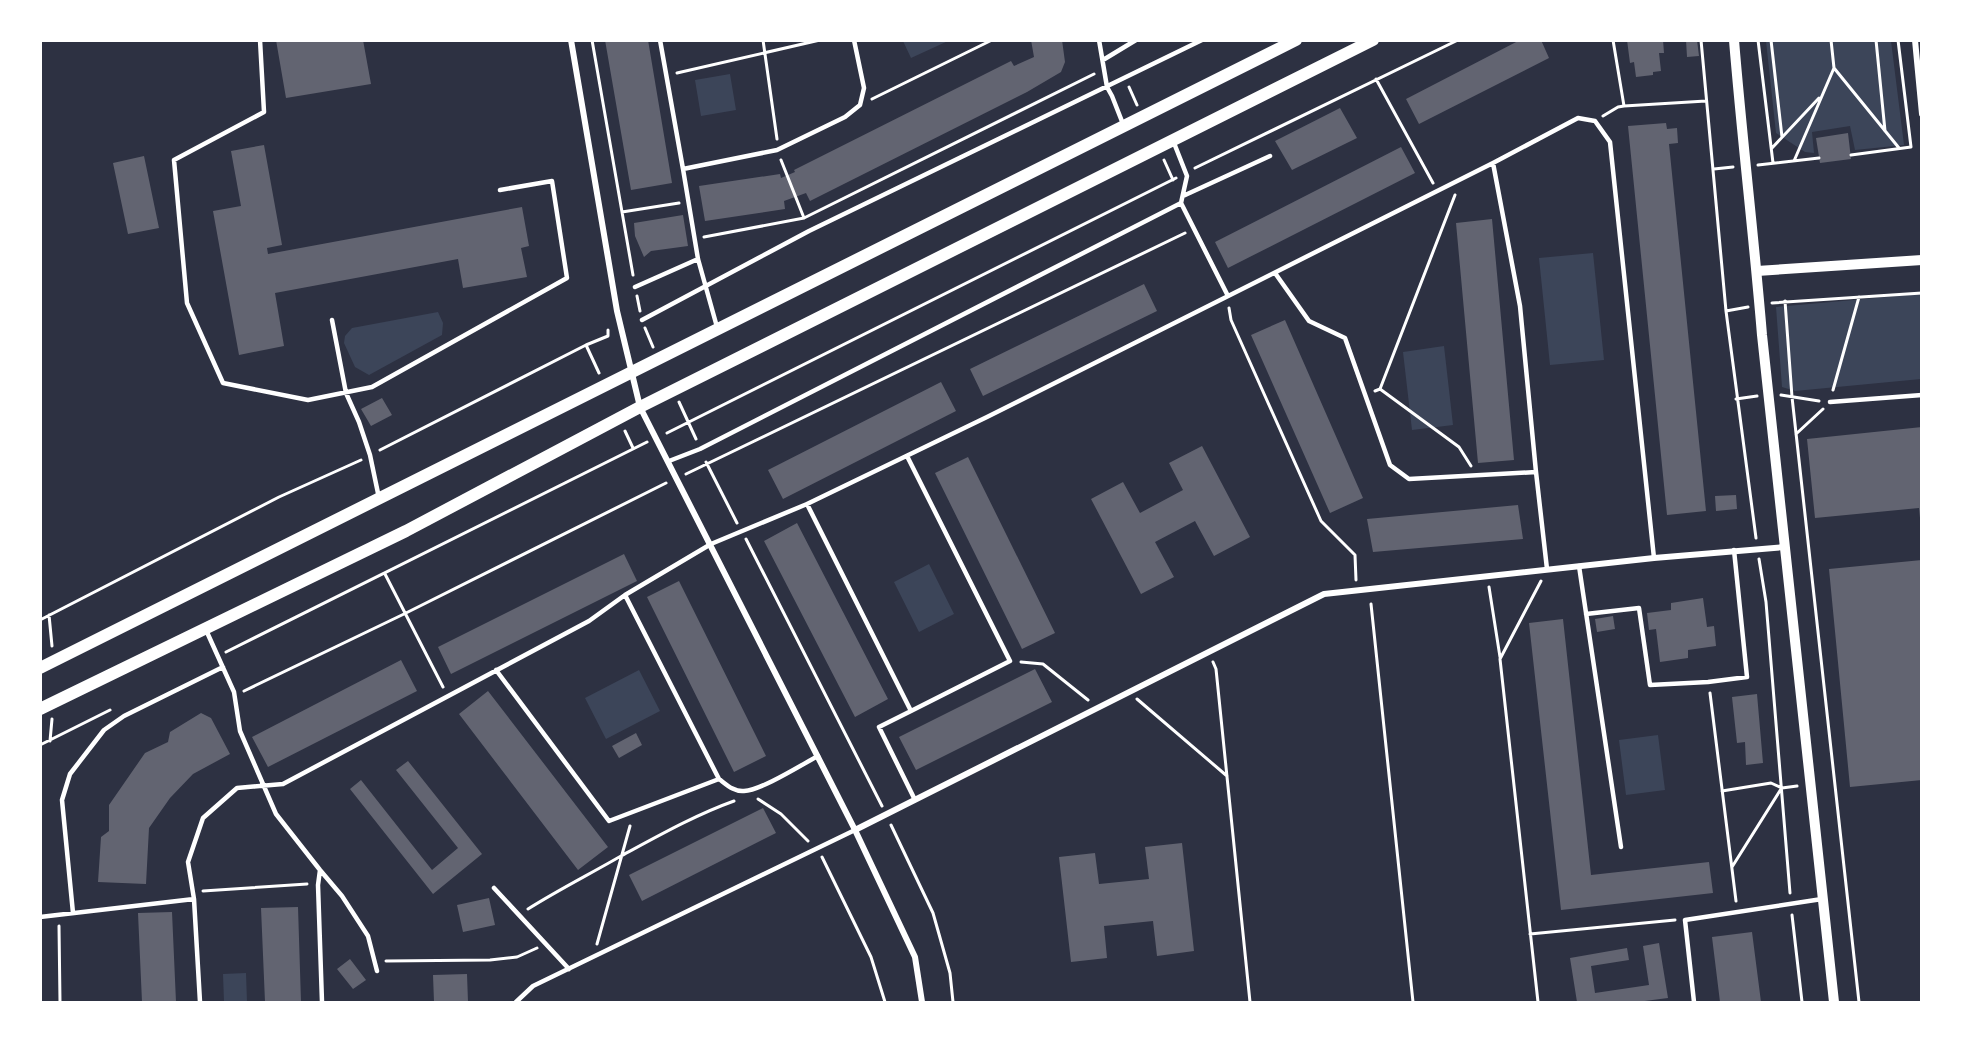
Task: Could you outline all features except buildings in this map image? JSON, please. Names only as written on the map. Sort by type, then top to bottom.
[{"type":"main road","points":[[40,668],[1296,40]]},
{"type":"main road","points":[[40,709],[406,531],[640,407],[1373,40]]},
{"type":"street","points":[[571,40],[618,311],[640,407],[855,830],[915,957],[922,1002]]},
{"type":"street","points":[[1734,40],[1745,166],[1834,1002]]},
{"type":"street","points":[[1915,40],[1922,114]]},
{"type":"street","points":[[1757,272],[1922,260]]},
{"type":"street","points":[[855,830],[1324,594],[1654,558],[1785,547]]},
{"type":"lane","points":[[260,40],[264,112],[174,160],[187,303],[223,383],[308,400],[372,387],[567,278],[552,181],[500,190]]},
{"type":"lane","points":[[660,40],[698,259],[718,330]]},
{"type":"lane","points":[[683,169],[777,150],[845,117],[860,105],[864,88],[854,40]]},
{"type":"lane","points":[[1100,40],[1107,87],[1124,127]]},
{"type":"lane","points":[[1102,60],[1137,40]]},
{"type":"lane","points":[[642,320],[809,231],[1202,40]]},
{"type":"lane","points":[[200,1002],[194,899],[188,862],[203,818],[237,788],[283,784],[589,621],[625,596],[711,544],[807,504],[907,456],[1493,164],[1578,118],[1595,121],[1610,142],[1654,558]]},
{"type":"lane","points":[[1173,140],[1187,176],[1181,203],[1228,296]]},
{"type":"lane","points":[[1183,196],[1270,156]]},
{"type":"lane","points":[[1493,164],[1520,306],[1547,570]]},
{"type":"lane","points":[[669,461],[700,449],[1181,203]]},
{"type":"lane","points":[[635,287],[698,259]]},
{"type":"lane","points":[[1275,273],[1309,321],[1345,338],[1390,465],[1409,479],[1536,472]]},
{"type":"lane","points":[[332,320],[345,393],[359,422],[370,455],[379,498]]},
{"type":"lane","points":[[1830,402],[1922,395]]},
{"type":"lane","points":[[907,456],[1010,662],[879,727],[915,800]]},
{"type":"lane","points":[[807,504],[911,711]]},
{"type":"lane","points":[[1586,614],[1639,608],[1650,685],[1747,677],[1734,550]]},
{"type":"lane","points":[[1579,566],[1621,847]]},
{"type":"lane","points":[[625,596],[719,779],[736,790],[755,789],[818,756]]},
{"type":"lane","points":[[206,627],[234,692],[240,731],[276,814],[342,896],[368,936],[377,971]]},
{"type":"lane","points":[[73,913],[62,800],[70,774],[104,730],[124,716],[223,667]]},
{"type":"lane","points":[[496,670],[609,821],[719,779]]},
{"type":"lane","points":[[516,1002],[533,986],[855,830]]},
{"type":"lane","points":[[320,870],[318,885],[322,1002]]},
{"type":"lane","points":[[494,888],[569,969]]},
{"type":"lane","points":[[40,917],[194,899]]},
{"type":"lane","points":[[1694,1002],[1685,920],[1823,899]]},
{"type":"path","points":[[592,40],[642,320]]},
{"type":"path","points":[[764,40],[778,132],[777,150],[809,231]]},
{"type":"path","points":[[666,75],[820,40]]},
{"type":"path","points":[[860,105],[992,40]]},
{"type":"path","points":[[218,657],[656,437],[1458,40]]},
{"type":"path","points":[[1613,40],[1624,106]]},
{"type":"path","points":[[1701,40],[1726,311],[1766,602],[1790,905],[1802,1002]]},
{"type":"path","points":[[1758,40],[1773,163]]},
{"type":"path","points":[[1771,40],[1782,137]]},
{"type":"path","points":[[1794,161],[1834,68],[1832,40]]},
{"type":"path","points":[[1876,40],[1886,132]]},
{"type":"path","points":[[1851,155],[1911,147],[1898,40]]},
{"type":"path","points":[[1834,68],[1899,148]]},
{"type":"path","points":[[695,239],[804,218],[1104,70]]},
{"type":"path","points":[[1376,79],[1437,192]]},
{"type":"path","points":[[1771,149],[1822,95]]},
{"type":"path","points":[[1595,121],[1618,107],[1706,101]]},
{"type":"path","points":[[1714,168],[1819,158]]},
{"type":"path","points":[[1365,396],[1380,389],[1461,180]]},
{"type":"path","points":[[622,212],[688,201]]},
{"type":"path","points":[[234,692],[248,691],[677,477],[1194,229]]},
{"type":"path","points":[[1726,311],[1785,301],[1922,292]]},
{"type":"path","points":[[1228,296],[1231,320],[1321,521],[1355,555],[1357,591]]},
{"type":"path","points":[[1796,434],[1830,402],[1859,297]]},
{"type":"path","points":[[1785,301],[1796,434],[1859,1002]]},
{"type":"path","points":[[40,620],[279,497],[370,455],[608,336],[608,314],[618,311]]},
{"type":"path","points":[[1380,389],[1459,447],[1476,475]]},
{"type":"path","points":[[689,422],[700,449],[886,815],[933,913],[950,973],[953,1002]]},
{"type":"path","points":[[1500,659],[1547,570]]},
{"type":"path","points":[[385,574],[448,696]]},
{"type":"path","points":[[1487,576],[1500,659],[1538,1002]]},
{"type":"path","points":[[1371,604],[1413,1002]]},
{"type":"path","points":[[1209,652],[1216,669],[1250,1002]]},
{"type":"path","points":[[1010,662],[1043,664],[1098,708]]},
{"type":"path","points":[[1708,682],[1738,912]]},
{"type":"path","points":[[1129,692],[1227,776]]},
{"type":"path","points":[[40,745],[113,709]]},
{"type":"path","points":[[1722,791],[1771,783],[1782,788]]},
{"type":"path","points":[[1732,867],[1782,788]]},
{"type":"path","points":[[519,915],[558,890],[651,839],[710,810],[742,798]]},
{"type":"path","points":[[750,799],[758,799],[781,814],[817,850],[871,957],[885,1002]]},
{"type":"path","points":[[593,957],[633,813]]},
{"type":"path","points":[[193,891],[318,885]]},
{"type":"path","points":[[58,914],[60,1002]]},
{"type":"path","points":[[1530,934],[1685,920]]},
{"type":"path","points":[[375,961],[490,960],[517,957],[546,944]]},
{"type":"shaded area","points":[[903,41],[948,41],[911,58]]},
{"type":"shaded area","points":[[1766,41],[1891,41],[1904,145],[1855,150],[1850,126],[1812,132],[1814,153],[1805,152],[1776,133]]},
{"type":"shaded area","points":[[730,74],[736,110],[701,116],[695,80]]},
{"type":"shaded area","points":[[1593,253],[1604,360],[1550,365],[1539,258]]},
{"type":"shaded area","points":[[1921,294],[1921,379],[1795,391],[1782,387],[1776,307]]},
{"type":"shaded area","points":[[438,312],[443,323],[442,335],[369,375],[355,367],[344,343],[345,336],[352,328]]},
{"type":"shaded area","points":[[1444,346],[1453,425],[1412,430],[1403,352]]},
{"type":"shaded area","points":[[929,564],[954,614],[919,632],[894,582]]},
{"type":"shaded area","points":[[639,670],[660,711],[606,739],[585,698]]},
{"type":"shaded area","points":[[1658,735],[1665,790],[1626,795],[1619,740]]},
{"type":"shaded area","points":[[246,973],[247,1002],[224,1002],[223,974]]}]
